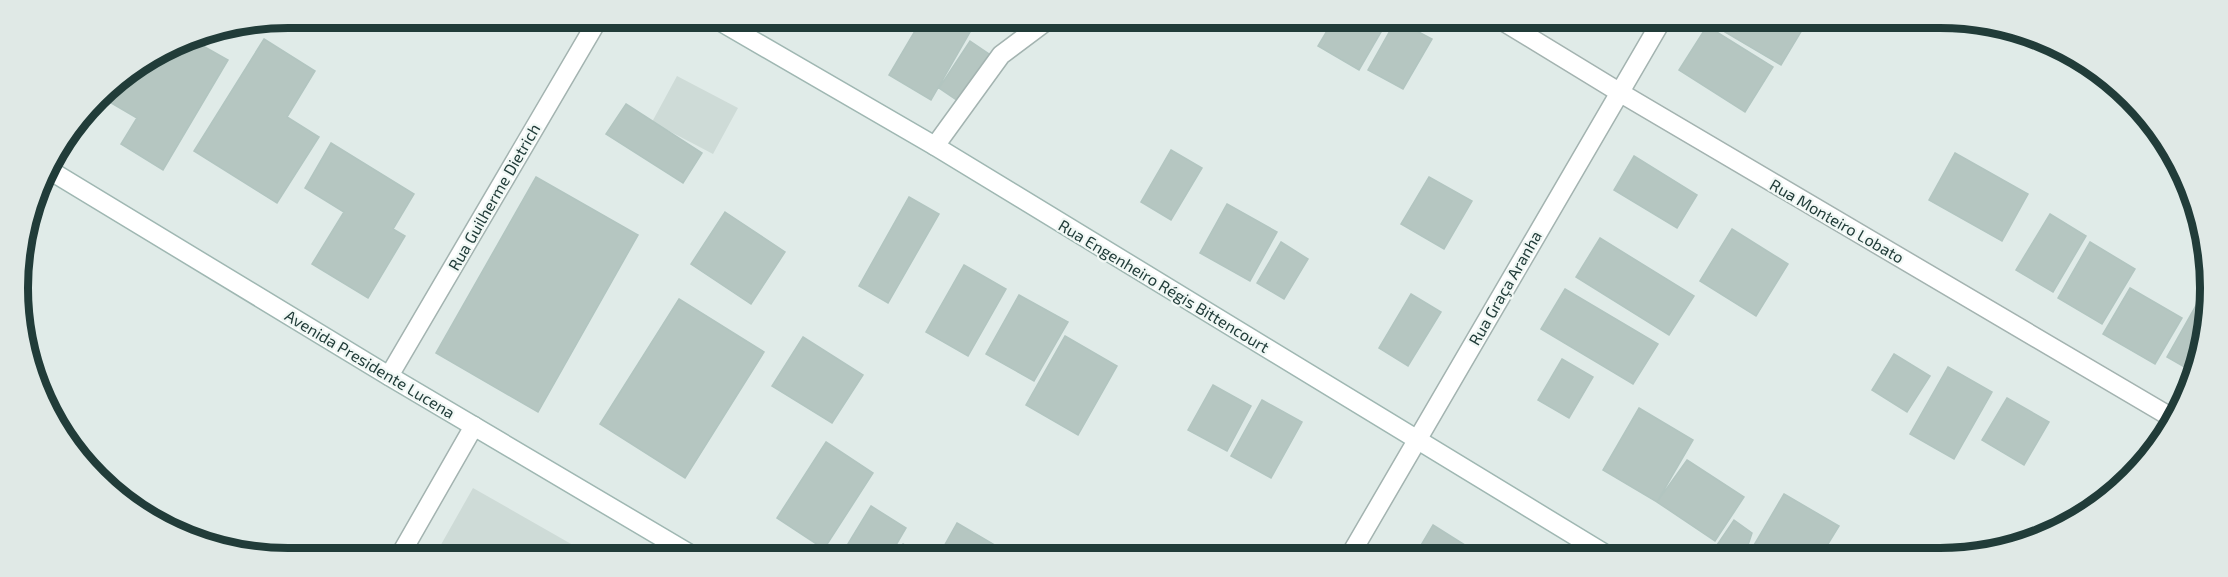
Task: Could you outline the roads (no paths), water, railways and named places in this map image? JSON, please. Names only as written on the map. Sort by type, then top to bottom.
[{"type":"street","name":"Rua Guilherme Dietrich","points":[[389,376],[593,28]]},
{"type":"street","name":"Rua Engenheiro Régis Bittencourt","points":[[732,28],[935,146],[1595,548]]},
{"type":"street","points":[[935,146],[1001,55],[1037,28]]},
{"type":"street","name":"Rua Monteiro Lobato","points":[[1513,28],[1619,93],[2167,415]]},
{"type":"street","name":"Rua Graça Aranha","points":[[1354,548],[1657,28]]},
{"type":"street","name":"Avenida Presidente Lucena","points":[[55,174],[389,376],[680,548]]},
{"type":"street","points":[[404,548],[474,426]]}]
